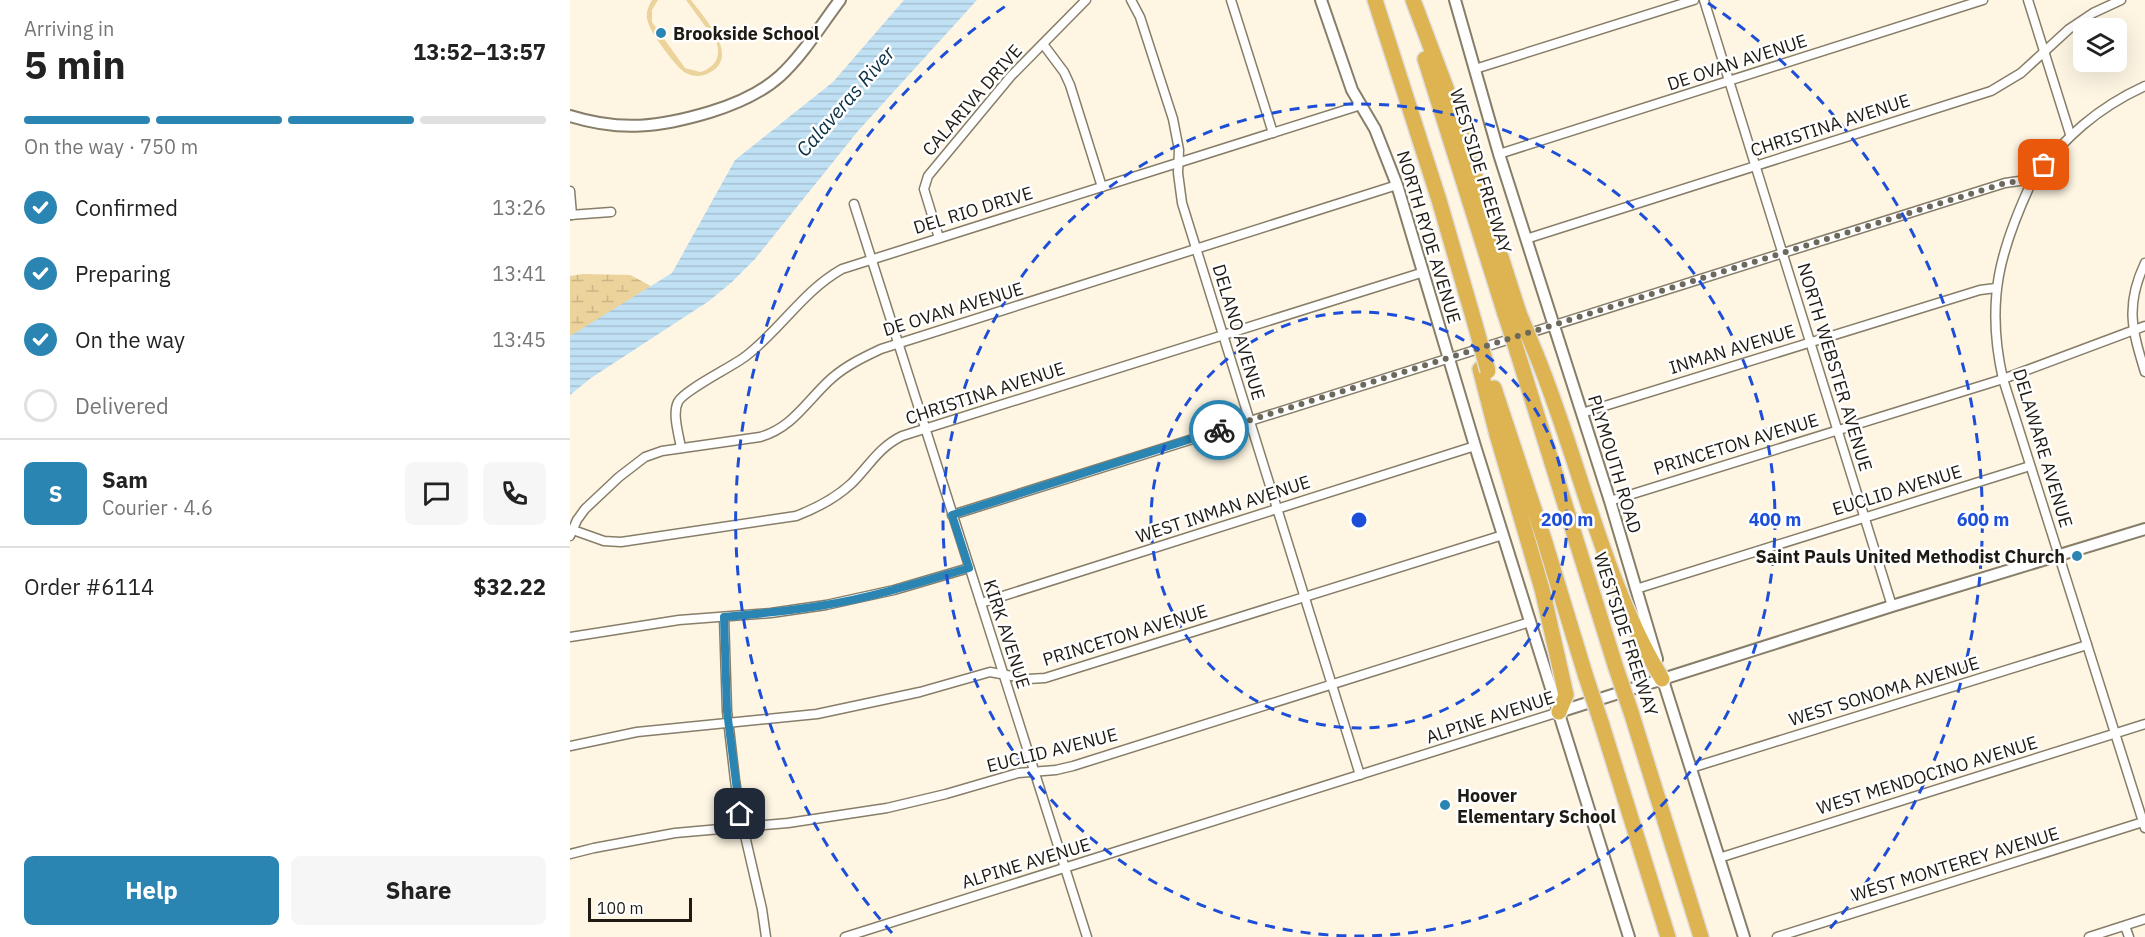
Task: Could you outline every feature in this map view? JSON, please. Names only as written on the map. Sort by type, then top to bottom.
[{"type":"highway","points":[[1375,0],[1439,200],[1447,252],[1484,370],[1544,538],[1668,937]]},
{"type":"highway","name":"WESTSIDE FREEWAY","points":[[1407,0],[1512,313],[1517,351],[1701,937]]},
{"type":"highway","points":[[1413,0],[1451,101],[1512,313],[1536,354],[1551,389],[1605,552],[1637,630],[1662,679]]},
{"type":"highway","points":[[1484,370],[1497,435],[1542,589],[1566,695],[1559,712]]},
{"type":"street","points":[[570,116],[613,125],[649,126],[681,120],[733,104],[760,91],[781,75],[840,0]]},
{"type":"street","name":"CALARIVA DRIVE","points":[[939,238],[924,189],[926,181],[987,104],[1086,0]]},
{"type":"street","name":"DELANO AVENUE","points":[[1131,0],[1140,17],[1173,119],[1179,150],[1178,179],[1182,203],[1360,775]]},
{"type":"street","points":[[1232,0],[1273,133]]},
{"type":"street","name":"NORTH RYDE AVENUE","points":[[1321,0],[1352,90],[1375,129],[1397,185],[1475,446],[1629,937]]},
{"type":"street","name":"PLYMOUTH ROAD","points":[[1455,0],[1499,154],[1610,501],[1662,679],[1744,937]]},
{"type":"street","points":[[1475,69],[1694,0]]},
{"type":"street","name":"NORTH WEBSTER AVENUE","points":[[1704,0],[1892,606]]},
{"type":"street","name":"DE OVAN AVENUE","points":[[1499,154],[1983,0]]},
{"type":"street","points":[[2028,0],[2070,134]]},
{"type":"street","name":"CHRISTINA AVENUE","points":[[1526,239],[1991,91],[2021,73],[2069,29],[2093,13],[2121,0]]},
{"type":"street","points":[[1042,44],[1064,72],[1070,85],[1102,187]]},
{"type":"street","name":"DELAWARE AVENUE","points":[[2144,825],[2002,379],[1994,318],[1996,288],[2006,243],[2033,179],[2070,134],[2106,106],[2145,86]]},
{"type":"street","name":"DEL RIO DRIVE","points":[[681,448],[676,408],[682,396],[746,356],[816,286],[842,269],[1360,105]]},
{"type":"street","points":[[952,515],[1529,331],[2005,183],[2033,179]]},
{"type":"street","name":"DE OVAN AVENUE","points":[[571,533],[585,509],[637,462],[662,451],[760,437],[776,432],[789,423],[842,370],[861,358],[1397,185]]},
{"type":"street","points":[[570,190],[571,215],[610,212]]},
{"type":"street","name":"KIRK AVENUE","points":[[854,204],[1087,937]]},
{"type":"street","points":[[2145,263],[2134,294],[2133,330],[2145,372]]},
{"type":"street","name":"CHRISTINA AVENUE","points":[[571,533],[604,541],[621,542],[796,516],[835,497],[853,482],[871,459],[886,445],[902,436],[1424,272]]},
{"type":"street","name":"INMAN AVENUE","points":[[1582,413],[1980,290],[1996,288]]},
{"type":"street","name":"PRINCETON AVENUE","points":[[1610,501],[2002,379],[2145,326]]},
{"type":"street","name":"WEST INMAN AVENUE","points":[[981,603],[1475,446]]},
{"type":"street","name":"EUCLID AVENUE","points":[[1636,589],[2030,466]]},
{"type":"street","name":"ALPINE AVENUE","points":[[845,937],[1892,606],[2145,529]]},
{"type":"street","name":"PRINCETON AVENUE","points":[[570,746],[637,732],[817,714],[920,692],[990,672],[1028,679],[1045,678],[1503,535]]},
{"type":"street","points":[[570,637],[639,626],[771,613],[826,605],[894,590],[969,568]]},
{"type":"street","points":[[724,617],[729,723],[743,826],[766,937]]},
{"type":"street","name":"EUCLID AVENUE","points":[[570,854],[648,837],[825,818],[887,808],[1018,773],[1073,766],[1530,622]]},
{"type":"street","name":"WEST SONOMA AVENUE","points":[[1691,768],[2087,645]]},
{"type":"street","name":"WEST MENDOCINO AVENUE","points":[[1719,858],[2145,724]]},
{"type":"street","name":"WEST MONTEREY AVENUE","points":[[1777,937],[2144,825]]},
{"type":"street","points":[[2089,937],[2145,919]]},
{"type":"street","points":[[2125,926],[2129,937]]},
{"type":"green space","points":[[652,0],[658,0],[652,10],[652,22],[685,68],[700,72],[710,68],[716,61],[718,46],[686,0],[691,0],[717,37],[722,57],[718,66],[700,76],[686,73],[677,65],[664,50],[650,27],[647,13]]},
{"type":"green space","points":[[630,275],[651,286],[570,338],[570,276]]},
{"type":"water","name":"Calaveras River","points":[[904,0],[977,0],[858,131],[755,259],[732,282],[709,301],[591,378],[570,395],[570,336],[672,273],[735,160],[833,82]]},
{"type":"way so far","points":[[1219,430],[2005,183],[2033,179],[2044,165]]},
{"type":"place","name":"Brookside School","points":[[661,33]]},
{"type":"place","name":"Saint Pauls United Methodist Church","points":[[2077,556]]},
{"type":"place","name":"Hoover Elementary School","points":[[1445,805]]},
{"type":"route","points":[[740,814],[727,711],[724,617],[792,611],[826,605],[894,590],[969,568],[952,515],[1219,430]]}]
